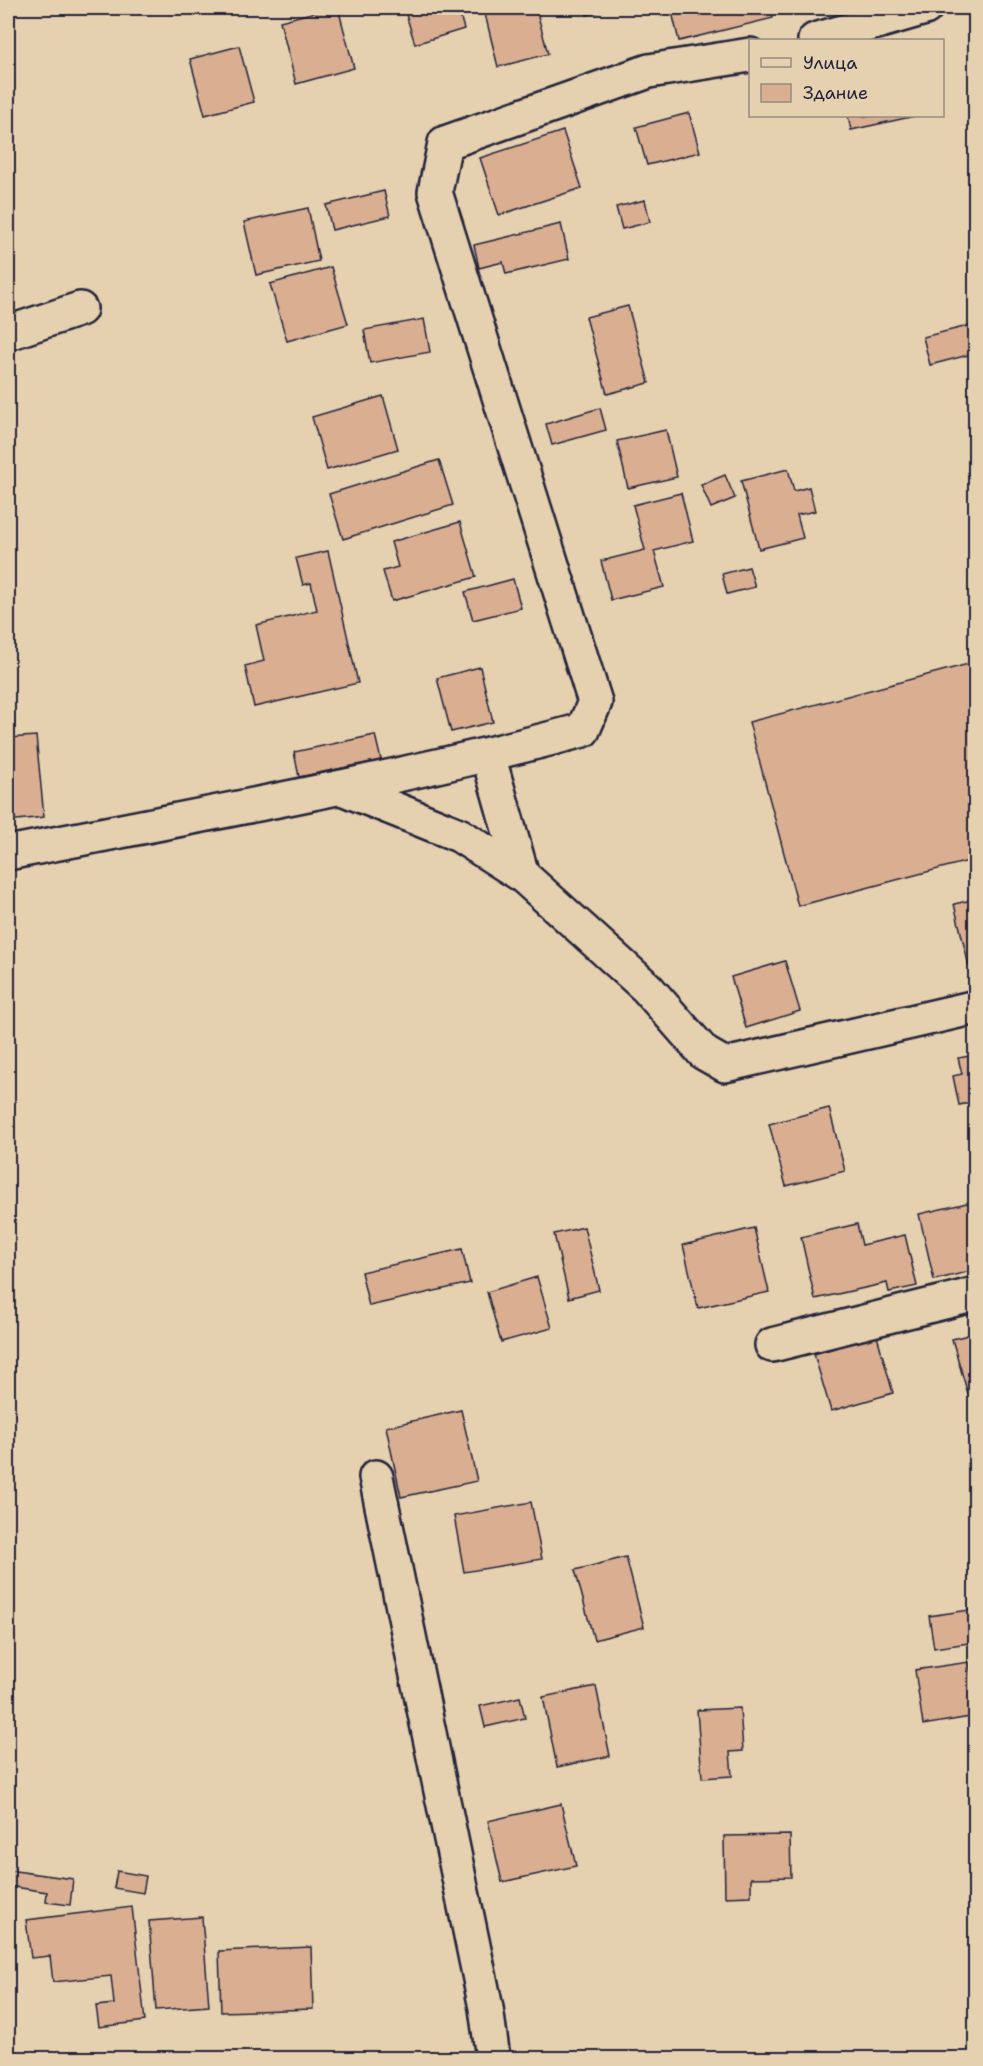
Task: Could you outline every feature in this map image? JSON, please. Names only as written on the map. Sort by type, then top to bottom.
[{"type":"street","points":[[818,39],[925,8]]},
{"type":"street","points":[[8,853],[342,788],[488,755],[583,730],[596,702],[435,192],[445,143],[649,71],[749,55]]},
{"type":"street","points":[[8,333],[80,309]]},
{"type":"street","points":[[488,755],[522,875]]},
{"type":"street","points":[[342,788],[459,835],[522,875],[647,988],[704,1053],[725,1065],[975,1006]]},
{"type":"street","points":[[772,1346],[975,1294]]},
{"type":"street","points":[[376,1477],[486,2008],[493,2058]]},
{"type":"building","points":[[338,8],[354,68],[296,84],[280,21]]},
{"type":"building","points":[[404,8],[458,8],[464,29],[415,44]]},
{"type":"building","points":[[512,8],[536,8],[548,54],[498,67],[485,14]]},
{"type":"building","points":[[585,8],[613,8],[587,15]]},
{"type":"building","points":[[671,8],[771,8],[773,18],[679,41]]},
{"type":"building","points":[[239,46],[254,102],[205,115],[190,59]]},
{"type":"building","points":[[689,113],[700,152],[647,165],[636,127]]},
{"type":"building","points":[[848,117],[910,117],[851,130]]},
{"type":"building","points":[[563,131],[582,188],[499,215],[480,158]]},
{"type":"building","points":[[384,191],[390,216],[332,230],[326,205]]},
{"type":"building","points":[[645,200],[650,222],[622,229],[616,207]]},
{"type":"building","points":[[308,208],[319,261],[256,275],[244,222]]},
{"type":"building","points":[[561,224],[569,259],[506,274],[503,262],[479,268],[474,245]]},
{"type":"building","points":[[331,267],[348,324],[287,341],[270,284]]},
{"type":"building","points":[[628,306],[649,383],[607,394],[586,317]]},
{"type":"building","points":[[424,319],[430,352],[370,363],[364,330]]},
{"type":"building","points":[[976,324],[976,353],[930,365],[923,337]]},
{"type":"building","points":[[383,396],[398,449],[327,470],[312,417]]},
{"type":"building","points":[[600,408],[606,430],[552,445],[546,424]]},
{"type":"building","points":[[666,430],[677,477],[628,488],[617,441]]},
{"type":"building","points":[[439,460],[453,505],[343,539],[329,494]]},
{"type":"building","points":[[788,469],[794,491],[809,487],[815,511],[797,515],[803,538],[759,549],[741,481]]},
{"type":"building","points":[[725,475],[735,498],[711,508],[701,485]]},
{"type":"building","points":[[681,493],[693,541],[654,551],[664,587],[611,600],[601,561],[645,550],[633,505]]},
{"type":"building","points":[[460,522],[476,577],[392,601],[383,571],[398,567],[391,542]]},
{"type":"building","points":[[328,551],[358,683],[254,707],[245,666],[264,661],[256,625],[317,610],[311,583],[303,585],[296,558]]},
{"type":"building","points":[[749,567],[755,587],[727,594],[722,574]]},
{"type":"building","points":[[513,579],[521,608],[473,620],[465,592]]},
{"type":"building","points":[[976,662],[976,859],[798,906],[749,722]]},
{"type":"building","points":[[480,667],[493,722],[451,732],[437,678]]},
{"type":"building","points":[[375,735],[381,760],[299,777],[294,752]]},
{"type":"building","points":[[36,736],[44,817],[8,821],[8,738]]},
{"type":"building","points":[[976,899],[976,965],[969,966],[954,904]]},
{"type":"building","points":[[785,961],[800,1011],[746,1028],[731,977]]},
{"type":"building","points":[[976,1055],[976,1118],[972,1119],[969,1103],[959,1105],[953,1076],[962,1074],[958,1058]]},
{"type":"building","points":[[829,1108],[845,1171],[786,1186],[769,1124]]},
{"type":"building","points":[[976,1201],[976,1270],[934,1280],[919,1214]]},
{"type":"building","points":[[857,1224],[862,1245],[905,1235],[917,1286],[889,1292],[887,1283],[815,1299],[801,1237]]},
{"type":"building","points":[[584,1227],[599,1290],[569,1298],[554,1234]]},
{"type":"building","points":[[754,1228],[769,1292],[698,1308],[683,1245]]},
{"type":"building","points":[[462,1249],[470,1283],[369,1306],[361,1272]]},
{"type":"building","points":[[537,1277],[552,1328],[501,1342],[487,1292]]},
{"type":"building","points":[[976,1333],[976,1391],[968,1394],[952,1339]]},
{"type":"building","points":[[877,1336],[893,1393],[831,1411],[814,1354]]},
{"type":"building","points":[[461,1410],[477,1481],[401,1497],[386,1427]]},
{"type":"building","points":[[531,1502],[542,1559],[464,1572],[454,1516]]},
{"type":"building","points":[[626,1557],[644,1627],[594,1640],[575,1570]]},
{"type":"building","points":[[976,1609],[976,1642],[934,1648],[929,1616]]},
{"type":"building","points":[[969,1662],[976,1716],[923,1725],[915,1670]]},
{"type":"building","points":[[596,1686],[610,1756],[557,1767],[543,1697]]},
{"type":"building","points":[[520,1697],[525,1718],[485,1727],[480,1706]]},
{"type":"building","points":[[740,1708],[743,1751],[730,1752],[732,1776],[702,1778],[697,1710]]},
{"type":"building","points":[[561,1804],[576,1866],[502,1882],[488,1821]]},
{"type":"building","points":[[790,1835],[791,1877],[751,1878],[751,1896],[725,1897],[724,1836]]},
{"type":"building","points":[[8,1870],[73,1879],[70,1905],[46,1902],[47,1892],[8,1886]]},
{"type":"building","points":[[117,1871],[146,1876],[143,1893],[114,1888]]},
{"type":"building","points":[[132,1907],[145,2021],[99,2027],[96,2006],[114,2004],[111,1976],[53,1982],[50,1956],[31,1958],[26,1920]]},
{"type":"building","points":[[202,1917],[209,2006],[156,2010],[149,1921]]},
{"type":"building","points":[[311,1947],[313,2009],[221,2012],[219,1951]]}]
